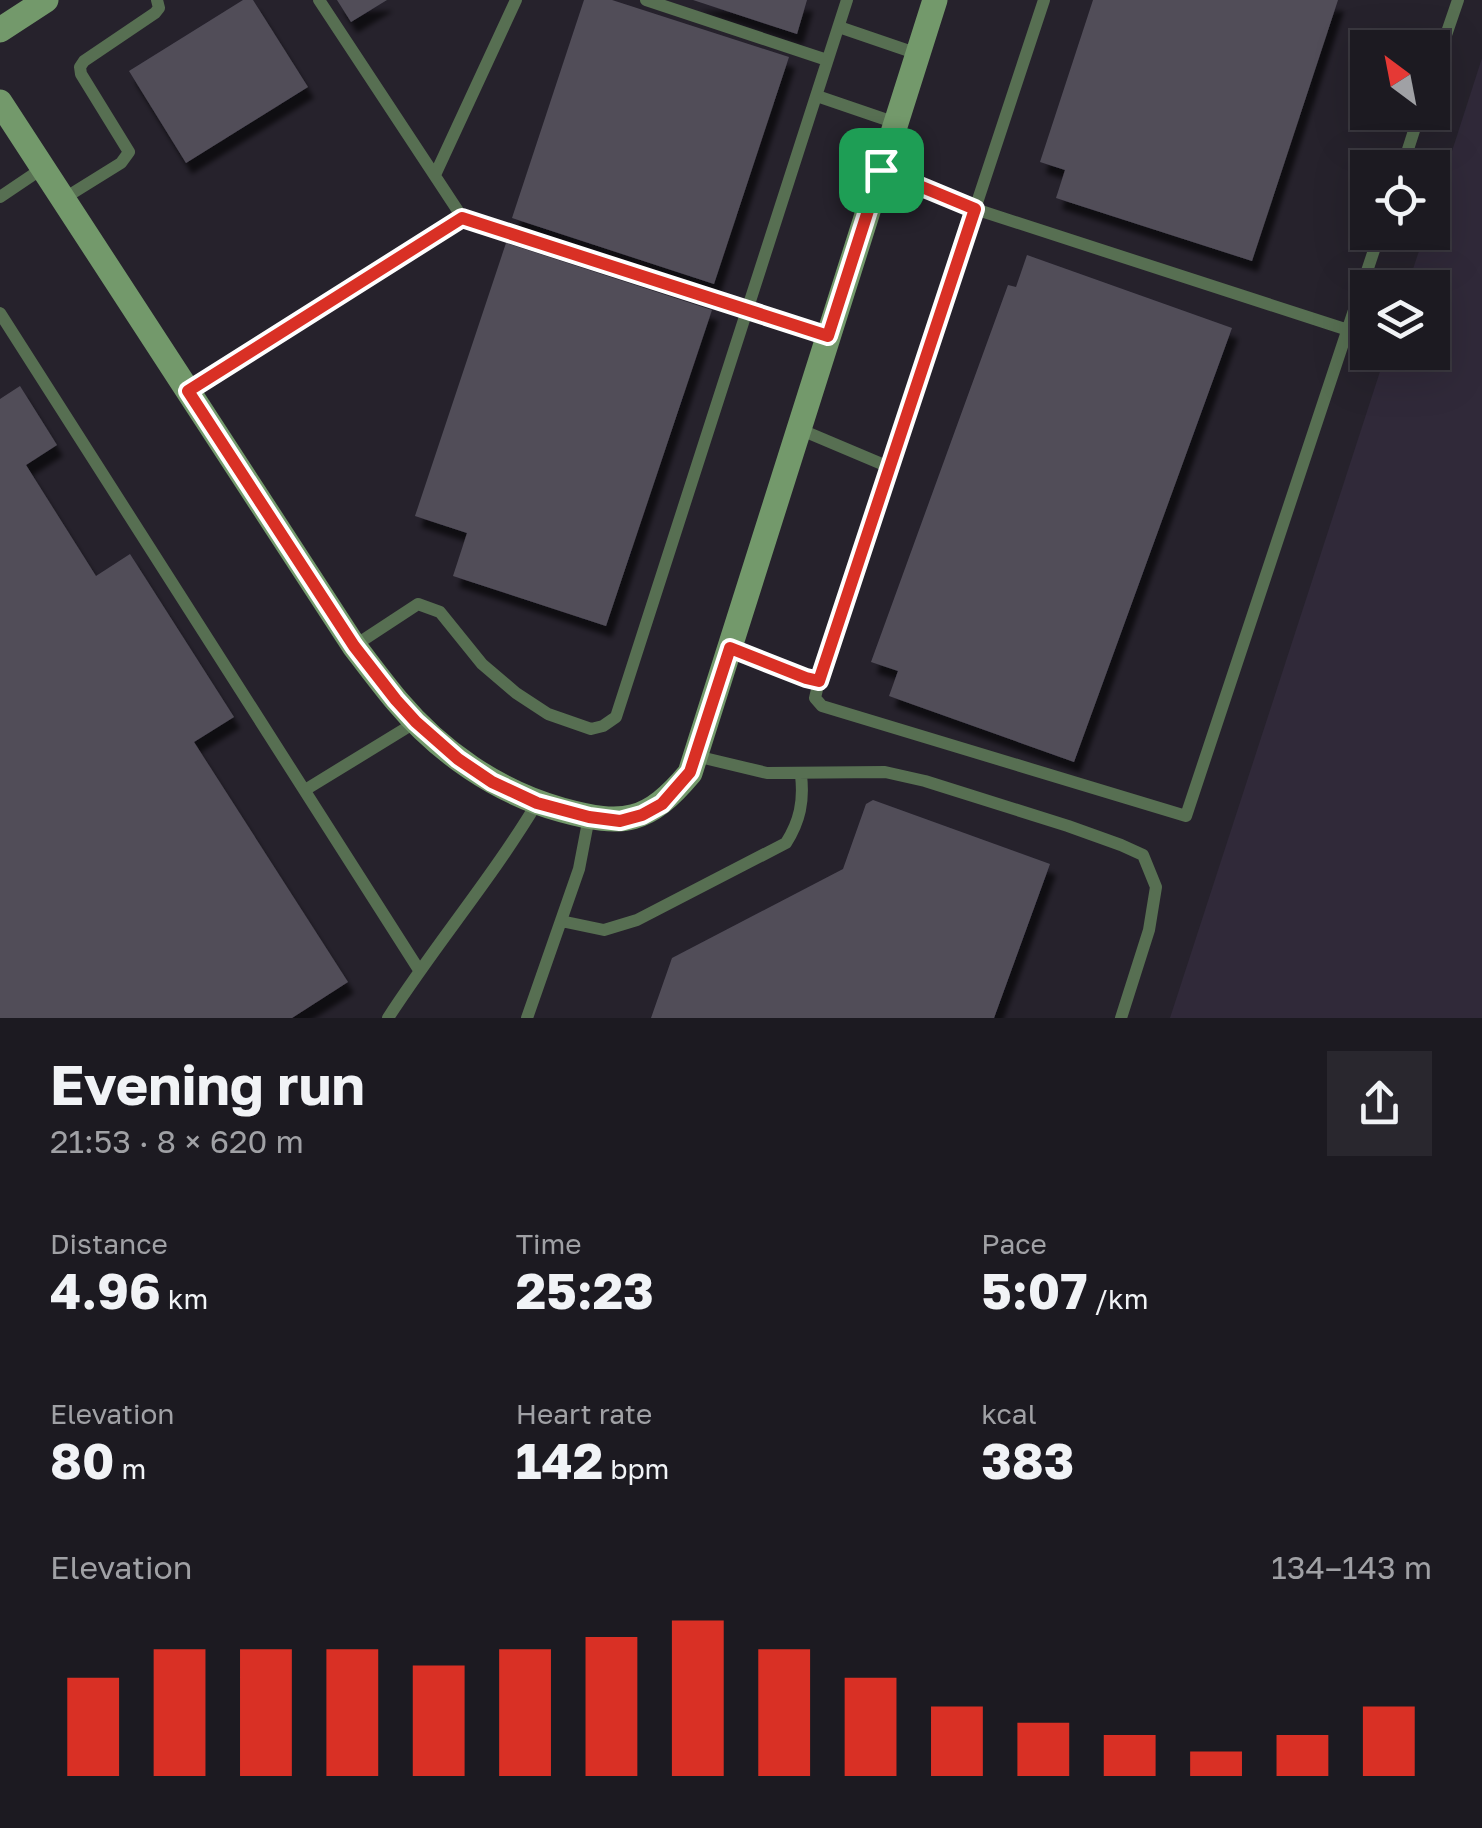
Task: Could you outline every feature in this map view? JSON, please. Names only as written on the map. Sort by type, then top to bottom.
[{"type":"street","points":[[0,30],[46,0]]},
{"type":"street","points":[[0,102],[354,646],[396,700],[458,759],[492,782],[537,803],[620,821],[662,804],[690,772],[935,0]]},
{"type":"lane","points":[[63,199],[121,162],[129,152],[80,67],[84,60],[155,13],[158,0]]},
{"type":"lane","points":[[319,0],[462,218],[828,336]]},
{"type":"lane","points":[[434,175],[516,0]]},
{"type":"lane","points":[[646,0],[827,60]]},
{"type":"lane","points":[[354,646],[418,604],[440,612],[482,664],[548,714],[591,729],[616,717],[848,0]]},
{"type":"lane","points":[[1044,0],[819,681],[814,698],[822,706],[1186,816],[1374,250]]},
{"type":"lane","points":[[1448,30],[1458,0]]},
{"type":"lane","points":[[839,27],[918,54]]},
{"type":"lane","points":[[817,96],[896,124]]},
{"type":"lane","points":[[0,196],[43,168]]},
{"type":"lane","points":[[881,170],[975,209],[1348,330]]},
{"type":"lane","points":[[188,391],[462,218]]},
{"type":"lane","points":[[0,314],[419,970]]},
{"type":"lane","points":[[799,429],[889,468]]},
{"type":"lane","points":[[730,648],[819,681]]},
{"type":"lane","points":[[305,790],[416,722]]},
{"type":"lane","points":[[696,756],[768,773],[885,772],[925,780],[1121,844],[1142,856],[1156,887],[1149,930],[1122,1018]]},
{"type":"lane","points":[[561,921],[604,930],[637,920],[786,843],[796,827],[804,796],[801,774]]},
{"type":"lane","points":[[388,1018],[511,847],[537,803]]},
{"type":"lane","points":[[527,1018],[579,869],[589,817]]},
{"type":"shaded area","points":[[1482,58],[1482,1018],[1170,1018],[1380,370],[1450,370],[1450,270],[1413,270],[1419,250],[1450,250],[1450,157]]},
{"type":"building","points":[[243,0],[253,0],[308,87],[186,163],[129,71]]},
{"type":"building","points":[[337,0],[387,0],[351,22]]},
{"type":"building","points":[[584,0],[612,0],[789,57],[714,284],[512,218]]},
{"type":"building","points":[[693,0],[807,0],[797,34]]},
{"type":"building","points":[[1093,0],[1338,0],[1252,261],[1056,198],[1065,170],[1040,162]]},
{"type":"building","points":[[506,243],[712,310],[606,626],[453,576],[467,533],[415,516]]},
{"type":"building","points":[[1027,255],[1232,328],[1074,762],[889,696],[898,671],[871,662],[1008,285],[1016,287]]},
{"type":"building","points":[[20,386],[57,445],[26,465],[96,576],[130,554],[234,717],[194,742],[348,982],[292,1018],[0,1018],[0,399]]},
{"type":"building","points":[[873,800],[1050,864],[994,1018],[651,1018],[672,958],[843,869],[866,804]]},
{"type":"route","points":[[881,170],[975,209],[819,681],[730,648],[690,772],[662,804],[642,815],[620,821],[537,803],[492,782],[458,759],[416,722],[354,646],[188,391],[462,218],[828,336],[881,170]]}]
